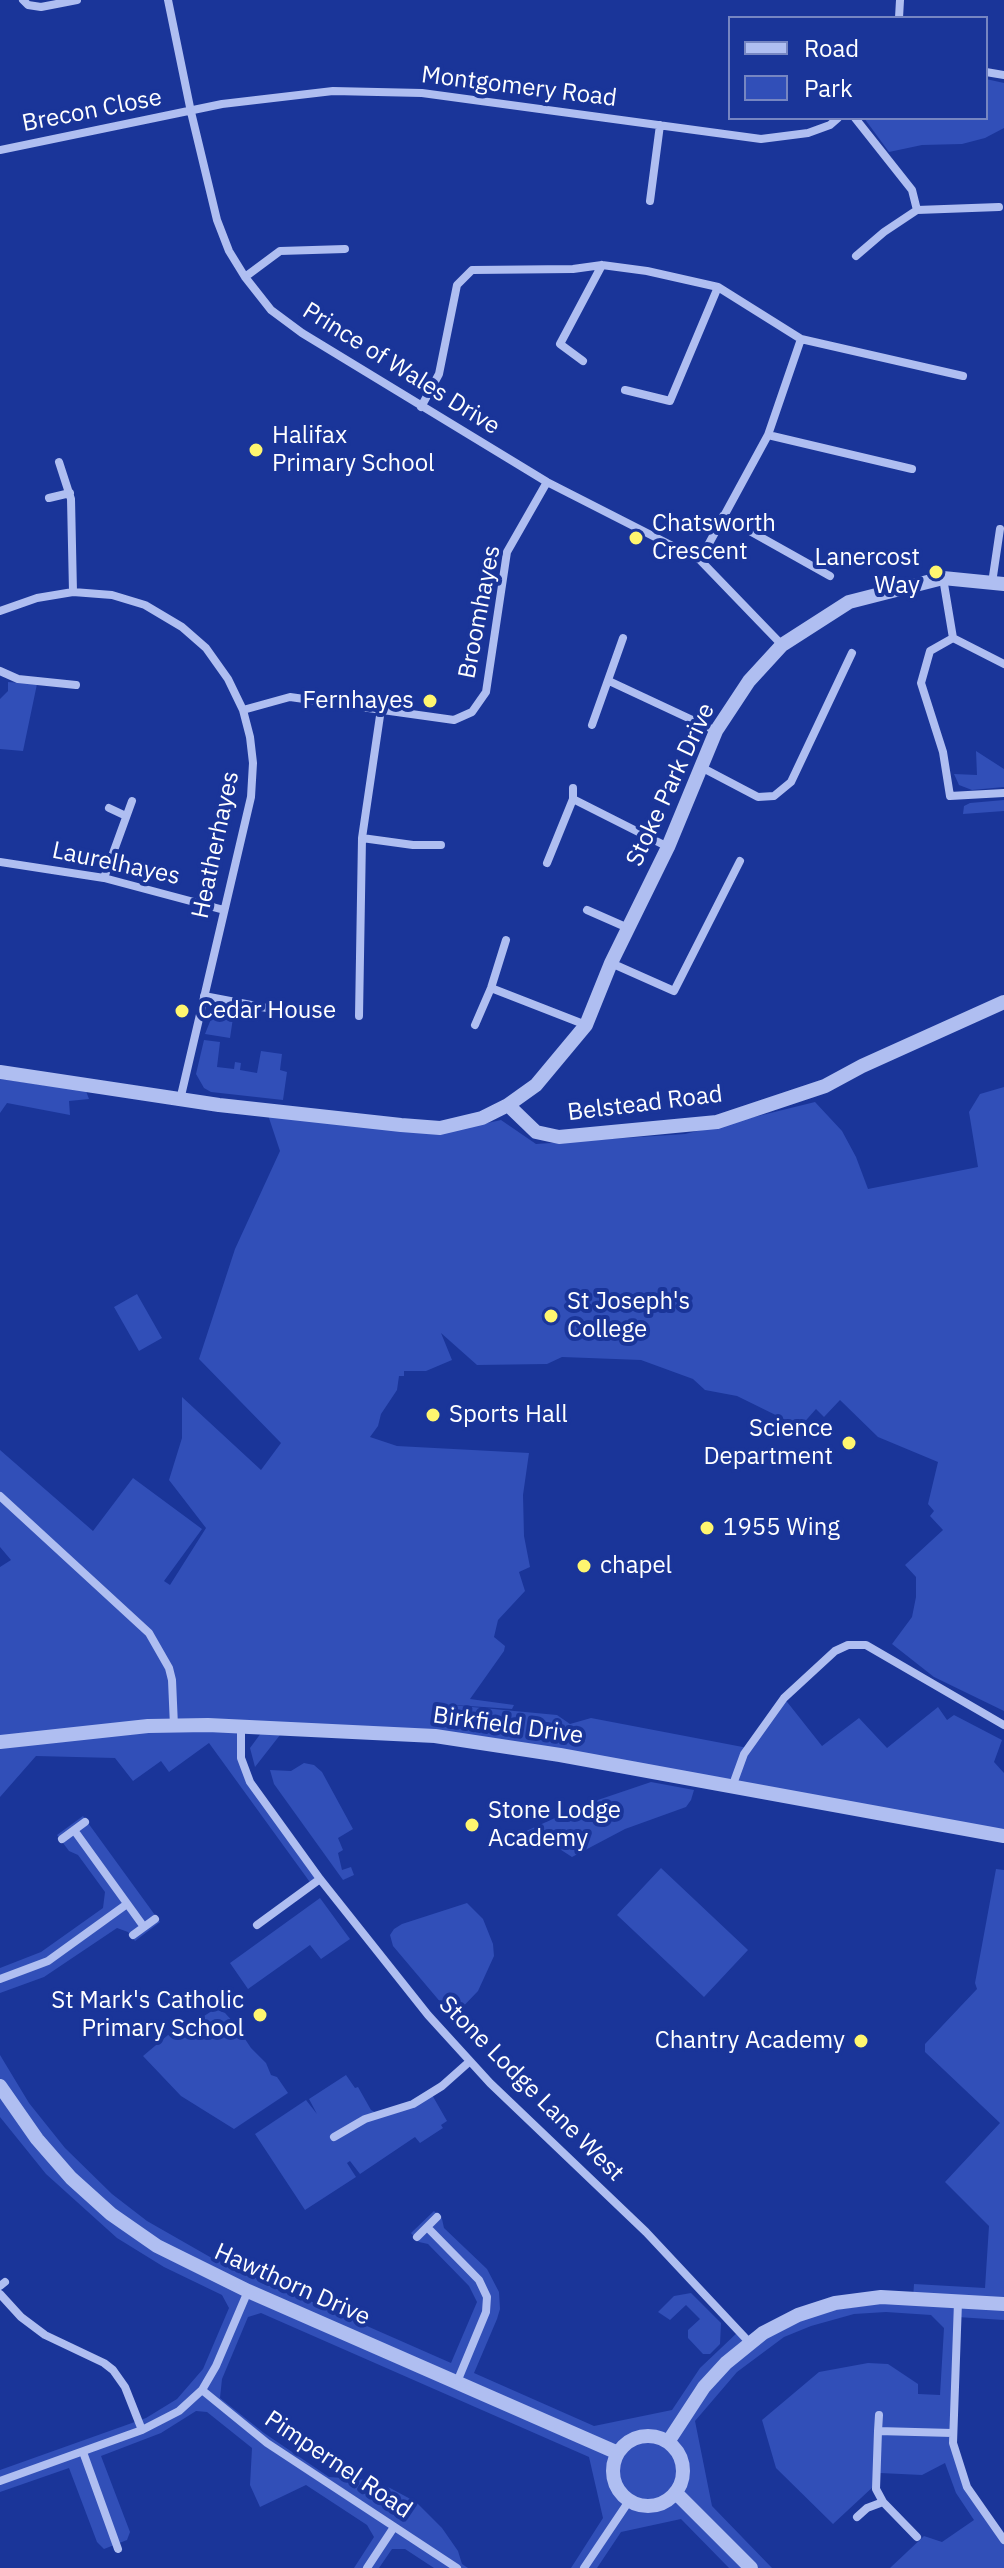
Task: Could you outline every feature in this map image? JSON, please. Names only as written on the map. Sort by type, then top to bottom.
[{"type":"street","points":[[23,0],[28,5],[41,7],[77,0]]},
{"type":"street","name":"Prince of Wales Drive","points":[[168,0],[217,220],[229,251],[271,310],[302,333],[547,482],[700,560],[782,645]]},
{"type":"street","name":"Montgomery Road","points":[[191,112],[222,104],[333,91],[422,93],[761,139],[808,133],[836,120]]},
{"type":"street","name":"Brecon Close","points":[[0,150],[191,112]]},
{"type":"street","points":[[857,120],[912,190],[917,210]]},
{"type":"street","points":[[650,201],[660,125]]},
{"type":"street","points":[[856,256],[917,210],[999,207]]},
{"type":"street","points":[[245,277],[280,251],[345,249]]},
{"type":"street","points":[[583,361],[560,344],[602,265]]},
{"type":"street","points":[[421,407],[439,374],[457,285],[472,270],[573,269],[602,265],[647,271],[718,287],[801,339],[963,376]]},
{"type":"street","points":[[625,390],[670,401],[718,287]]},
{"type":"street","points":[[700,560],[768,435],[801,339]]},
{"type":"street","points":[[768,435],[912,469]]},
{"type":"street","points":[[59,462],[70,493],[73,592]]},
{"type":"street","name":"Broomhayes","points":[[243,710],[290,697],[454,720],[472,712],[486,692],[507,552],[547,482]]},
{"type":"street","points":[[49,498],[70,493]]},
{"type":"street","points":[[723,516],[830,576]]},
{"type":"street","points":[[998,584],[1000,529]]},
{"type":"street","points":[[943,578],[953,638]]},
{"type":"street","name":"Stoke Park Drive","points":[[508,1105],[536,1085],[586,1025],[611,963],[668,847],[716,731],[749,681],[782,645],[849,602],[943,578],[998,584]]},
{"type":"street","name":"Heatherhayes","points":[[0,611],[37,598],[73,592],[125,598],[145,605],[199,640],[217,663],[243,710],[250,737],[252,787],[180,1100]]},
{"type":"street","points":[[592,725],[623,638]]},
{"type":"street","points":[[953,638],[1004,664]]},
{"type":"street","points":[[953,638],[930,651],[921,683],[943,752],[950,796],[1004,793]]},
{"type":"street","points":[[699,766],[758,797],[774,796],[791,782],[852,653]]},
{"type":"street","points":[[0,671],[18,679],[76,685]]},
{"type":"street","points":[[609,681],[716,731]]},
{"type":"street","points":[[359,1016],[362,838],[381,709]]},
{"type":"street","points":[[547,863],[573,799],[573,788]]},
{"type":"street","points":[[573,799],[668,847]]},
{"type":"street","points":[[104,878],[132,801]]},
{"type":"street","points":[[109,808],[126,816]]},
{"type":"street","points":[[362,838],[413,845],[441,845]]},
{"type":"street","points":[[611,963],[674,991],[740,861]]},
{"type":"street","name":"Laurelhayes","points":[[0,862],[104,878],[224,910]]},
{"type":"street","points":[[587,910],[628,928]]},
{"type":"street","points":[[475,1025],[506,940]]},
{"type":"street","points":[[491,988],[586,1025]]},
{"type":"street","points":[[204,996],[267,1008]]},
{"type":"street","name":"Belstead Road","points":[[508,1105],[536,1132],[559,1137],[717,1122],[825,1086],[1004,1002]]},
{"type":"street","points":[[0,1072],[180,1100],[440,1128],[482,1118],[508,1105]]},
{"type":"street","points":[[0,1496],[145,1628],[169,1668],[174,1726]]},
{"type":"street","points":[[732,1787],[744,1754],[784,1698],[835,1651],[848,1645],[866,1645],[1004,1725]]},
{"type":"street","name":"Birkfield Drive","points":[[0,1742],[174,1726],[241,1725],[435,1736],[560,1755],[1004,1836]]},
{"type":"street","name":"Stone Lodge Lane West","points":[[241,1725],[241,1758],[250,1782],[320,1879],[420,2006],[469,2062],[633,2219],[749,2342]]},
{"type":"street","points":[[62,1839],[85,1822]]},
{"type":"street","points":[[74,1830],[144,1927]]},
{"type":"street","points":[[257,1925],[320,1879]]},
{"type":"street","points":[[0,1979],[48,1961],[127,1904]]},
{"type":"street","points":[[133,1935],[155,1919]]},
{"type":"street","points":[[334,2137],[362,2120],[413,2104],[442,2086],[469,2062]]},
{"type":"street","name":"Hawthorn Drive","points":[[0,2086],[48,2153],[111,2214],[157,2246],[248,2291],[618,2453]]},
{"type":"street","points":[[417,2237],[437,2217]]},
{"type":"street","points":[[427,2227],[479,2280],[487,2297],[486,2312],[457,2382]]},
{"type":"street","points":[[0,2481],[142,2430],[179,2411],[202,2390],[216,2366],[248,2291]]},
{"type":"street","points":[[0,2294],[21,2317],[45,2335],[99,2360],[113,2370],[125,2387],[142,2430]]},
{"type":"street","points":[[668,2442],[709,2380],[749,2342],[798,2315],[835,2303],[881,2297],[1004,2304]]},
{"type":"street","points":[[958,2302],[952,2433],[955,2452],[967,2487],[1004,2540]]},
{"type":"street","name":"Pimpernel Road","points":[[202,2390],[267,2443],[457,2568]]},
{"type":"street","points":[[879,2415],[875,2485],[883,2502],[917,2537]]},
{"type":"street","points":[[878,2431],[952,2433]]},
{"type":"street","points":[[656,2437],[668,2442],[676,2450],[683,2466],[683,2478],[676,2493],[666,2502],[654,2506],[641,2506],[629,2501],[617,2488],[613,2477],[613,2465],[618,2453],[637,2438],[656,2437]]},
{"type":"street","points":[[83,2452],[118,2549]]},
{"type":"street","points":[[676,2493],[751,2568]]},
{"type":"street","points":[[584,2568],[629,2501]]},
{"type":"street","points":[[857,2517],[867,2508],[883,2502]]},
{"type":"street","points":[[367,2568],[394,2527]]},
{"type":"green space","points":[[988,79],[1004,83],[1004,128],[985,138],[962,144],[922,145],[889,152],[865,120],[988,120]]},
{"type":"green space","points":[[8,682],[37,684],[23,751],[0,749],[0,699],[8,691]]},
{"type":"green space","points":[[976,751],[1004,769],[1004,787],[972,790],[959,785],[954,774],[977,775]]},
{"type":"green space","points":[[1004,800],[1004,811],[963,814],[964,806],[970,803]]},
{"type":"green space","points":[[227,1009],[254,1015],[258,1022],[233,1018],[230,1038],[205,1034],[213,1014]]},
{"type":"green space","points":[[204,1040],[220,1042],[217,1067],[234,1069],[235,1062],[241,1063],[240,1070],[257,1073],[261,1051],[282,1054],[280,1070],[287,1072],[283,1100],[211,1092],[204,1088],[196,1074]]},
{"type":"green space","points":[[0,1079],[86,1091],[89,1099],[69,1101],[70,1115],[7,1103],[0,1113]]},
{"type":"green space","points":[[1004,1087],[1004,1711],[934,1677],[892,1644],[912,1617],[916,1597],[916,1577],[905,1565],[943,1530],[930,1516],[934,1511],[928,1504],[938,1462],[878,1437],[840,1400],[824,1417],[816,1409],[800,1427],[737,1396],[705,1390],[693,1379],[641,1360],[562,1357],[547,1364],[477,1365],[441,1333],[452,1360],[426,1371],[404,1371],[404,1376],[399,1376],[397,1390],[370,1437],[397,1446],[529,1453],[523,1495],[524,1536],[530,1567],[519,1572],[525,1591],[498,1620],[494,1637],[505,1646],[504,1651],[470,1699],[514,1705],[512,1709],[440,1704],[557,1715],[570,1724],[591,1718],[748,1748],[784,1698],[822,1746],[859,1718],[887,1748],[938,1707],[947,1720],[954,1715],[1002,1740],[994,1762],[1004,1773],[1004,1836],[435,1736],[242,1725],[243,1765],[320,1879],[312,1885],[209,1743],[169,1772],[161,1761],[133,1781],[115,1758],[36,1756],[0,1797],[0,1567],[11,1560],[0,1547],[0,1450],[93,1531],[133,1478],[202,1529],[164,1581],[170,1585],[206,1528],[169,1480],[182,1438],[182,1397],[261,1470],[281,1443],[199,1359],[235,1249],[280,1151],[268,1115],[438,1134],[501,1120],[536,1144],[685,1134],[815,1102],[842,1131],[868,1189],[978,1167],[969,1112],[980,1094]]},
{"type":"green space","points":[[137,1294],[162,1338],[139,1351],[114,1307]]},
{"type":"green space","points":[[261,1733],[280,1735],[255,1767],[250,1748]]},
{"type":"green space","points":[[304,1763],[314,1765],[322,1772],[353,1829],[338,1838],[343,1850],[338,1853],[342,1870],[351,1867],[354,1875],[343,1880],[274,1784],[270,1770],[291,1771]]},
{"type":"green space","points":[[651,1782],[694,1790],[691,1800],[686,1807],[625,1829],[572,1857],[555,1846],[518,1848],[524,1832],[586,1804]]},
{"type":"green space","points":[[83,1816],[160,1922],[135,1941],[128,1932],[117,1928],[44,1977],[0,1993],[0,1968],[41,1952],[103,1908],[105,1892],[78,1855],[69,1851],[57,1835]]},
{"type":"green space","points":[[661,1868],[748,1950],[704,1997],[617,1915]]},
{"type":"green space","points":[[996,1869],[1004,1870],[1004,2320],[957,2317],[952,2433],[967,2487],[1004,2536],[1004,2568],[890,2568],[924,2536],[942,2542],[974,2520],[956,2493],[945,2463],[922,2475],[880,2473],[875,2485],[833,2524],[776,2468],[762,2420],[819,2372],[868,2363],[888,2364],[918,2384],[918,2394],[940,2395],[944,2328],[931,2315],[886,2312],[854,2314],[784,2337],[737,2372],[695,2421],[712,2506],[772,2568],[729,2568],[681,2519],[621,2532],[597,2568],[571,2568],[603,2518],[589,2457],[261,2313],[248,2317],[222,2379],[220,2398],[264,2433],[329,2477],[368,2480],[416,2502],[442,2528],[458,2551],[462,2564],[468,2568],[434,2568],[405,2549],[392,2549],[379,2568],[354,2568],[374,2537],[367,2525],[306,2485],[260,2507],[250,2485],[252,2448],[207,2412],[196,2411],[161,2433],[101,2456],[130,2532],[127,2540],[104,2549],[97,2542],[69,2468],[0,2492],[0,2470],[146,2418],[177,2399],[203,2369],[229,2308],[222,2295],[164,2267],[117,2238],[46,2174],[0,2117],[0,2055],[29,2103],[65,2148],[112,2194],[147,2221],[210,2257],[451,2363],[477,2302],[469,2286],[428,2244],[419,2242],[411,2233],[434,2211],[442,2219],[444,2228],[487,2269],[499,2292],[497,2319],[474,2373],[594,2426],[672,2410],[700,2368],[739,2331],[749,2342],[798,2315],[913,2299],[914,2284],[985,2288],[989,2226],[945,2182],[1000,2123],[925,2052],[925,2044],[977,1989],[975,1983]]},
{"type":"green space","points":[[320,1898],[350,1939],[321,1959],[310,1945],[248,1989],[230,1963]]},
{"type":"green space","points":[[467,1903],[483,1919],[493,1944],[494,1956],[478,1991],[453,2017],[393,1946],[390,1935],[402,1924]]},
{"type":"green space","points":[[215,2009],[225,2013],[235,2024],[251,2048],[266,2063],[271,2075],[277,2077],[288,2093],[234,2129],[181,2096],[143,2056],[174,2030],[190,2025]]},
{"type":"green space","points":[[346,2075],[355,2088],[358,2087],[371,2110],[380,2115],[431,2093],[447,2121],[441,2125],[443,2128],[420,2143],[415,2137],[360,2174],[350,2161],[347,2163],[356,2177],[305,2210],[255,2134],[306,2100],[317,2114],[309,2099]]},
{"type":"green space","points":[[691,2293],[721,2323],[720,2344],[710,2354],[703,2354],[688,2338],[688,2330],[700,2319],[686,2305],[670,2320],[658,2312],[674,2296]]},
{"type":"place","name":"Halifax Primary School","points":[[256,450]]},
{"type":"place","name":"Chatsworth Crescent","points":[[636,538]]},
{"type":"place","name":"Lanercost Way","points":[[936,572]]},
{"type":"place","name":"Fernhayes","points":[[430,701]]},
{"type":"place","name":"Cedar House","points":[[182,1011]]},
{"type":"place","name":"St Joseph's College","points":[[551,1316]]},
{"type":"place","name":"Sports Hall","points":[[433,1415]]},
{"type":"place","name":"Science Department","points":[[849,1443]]},
{"type":"place","name":"1955 Wing","points":[[707,1528]]},
{"type":"place","name":"chapel","points":[[584,1566]]},
{"type":"place","name":"Stone Lodge Academy","points":[[472,1825]]},
{"type":"place","name":"St Mark's Catholic Primary School","points":[[260,2015]]},
{"type":"place","name":"Chantry Academy","points":[[861,2041]]}]
